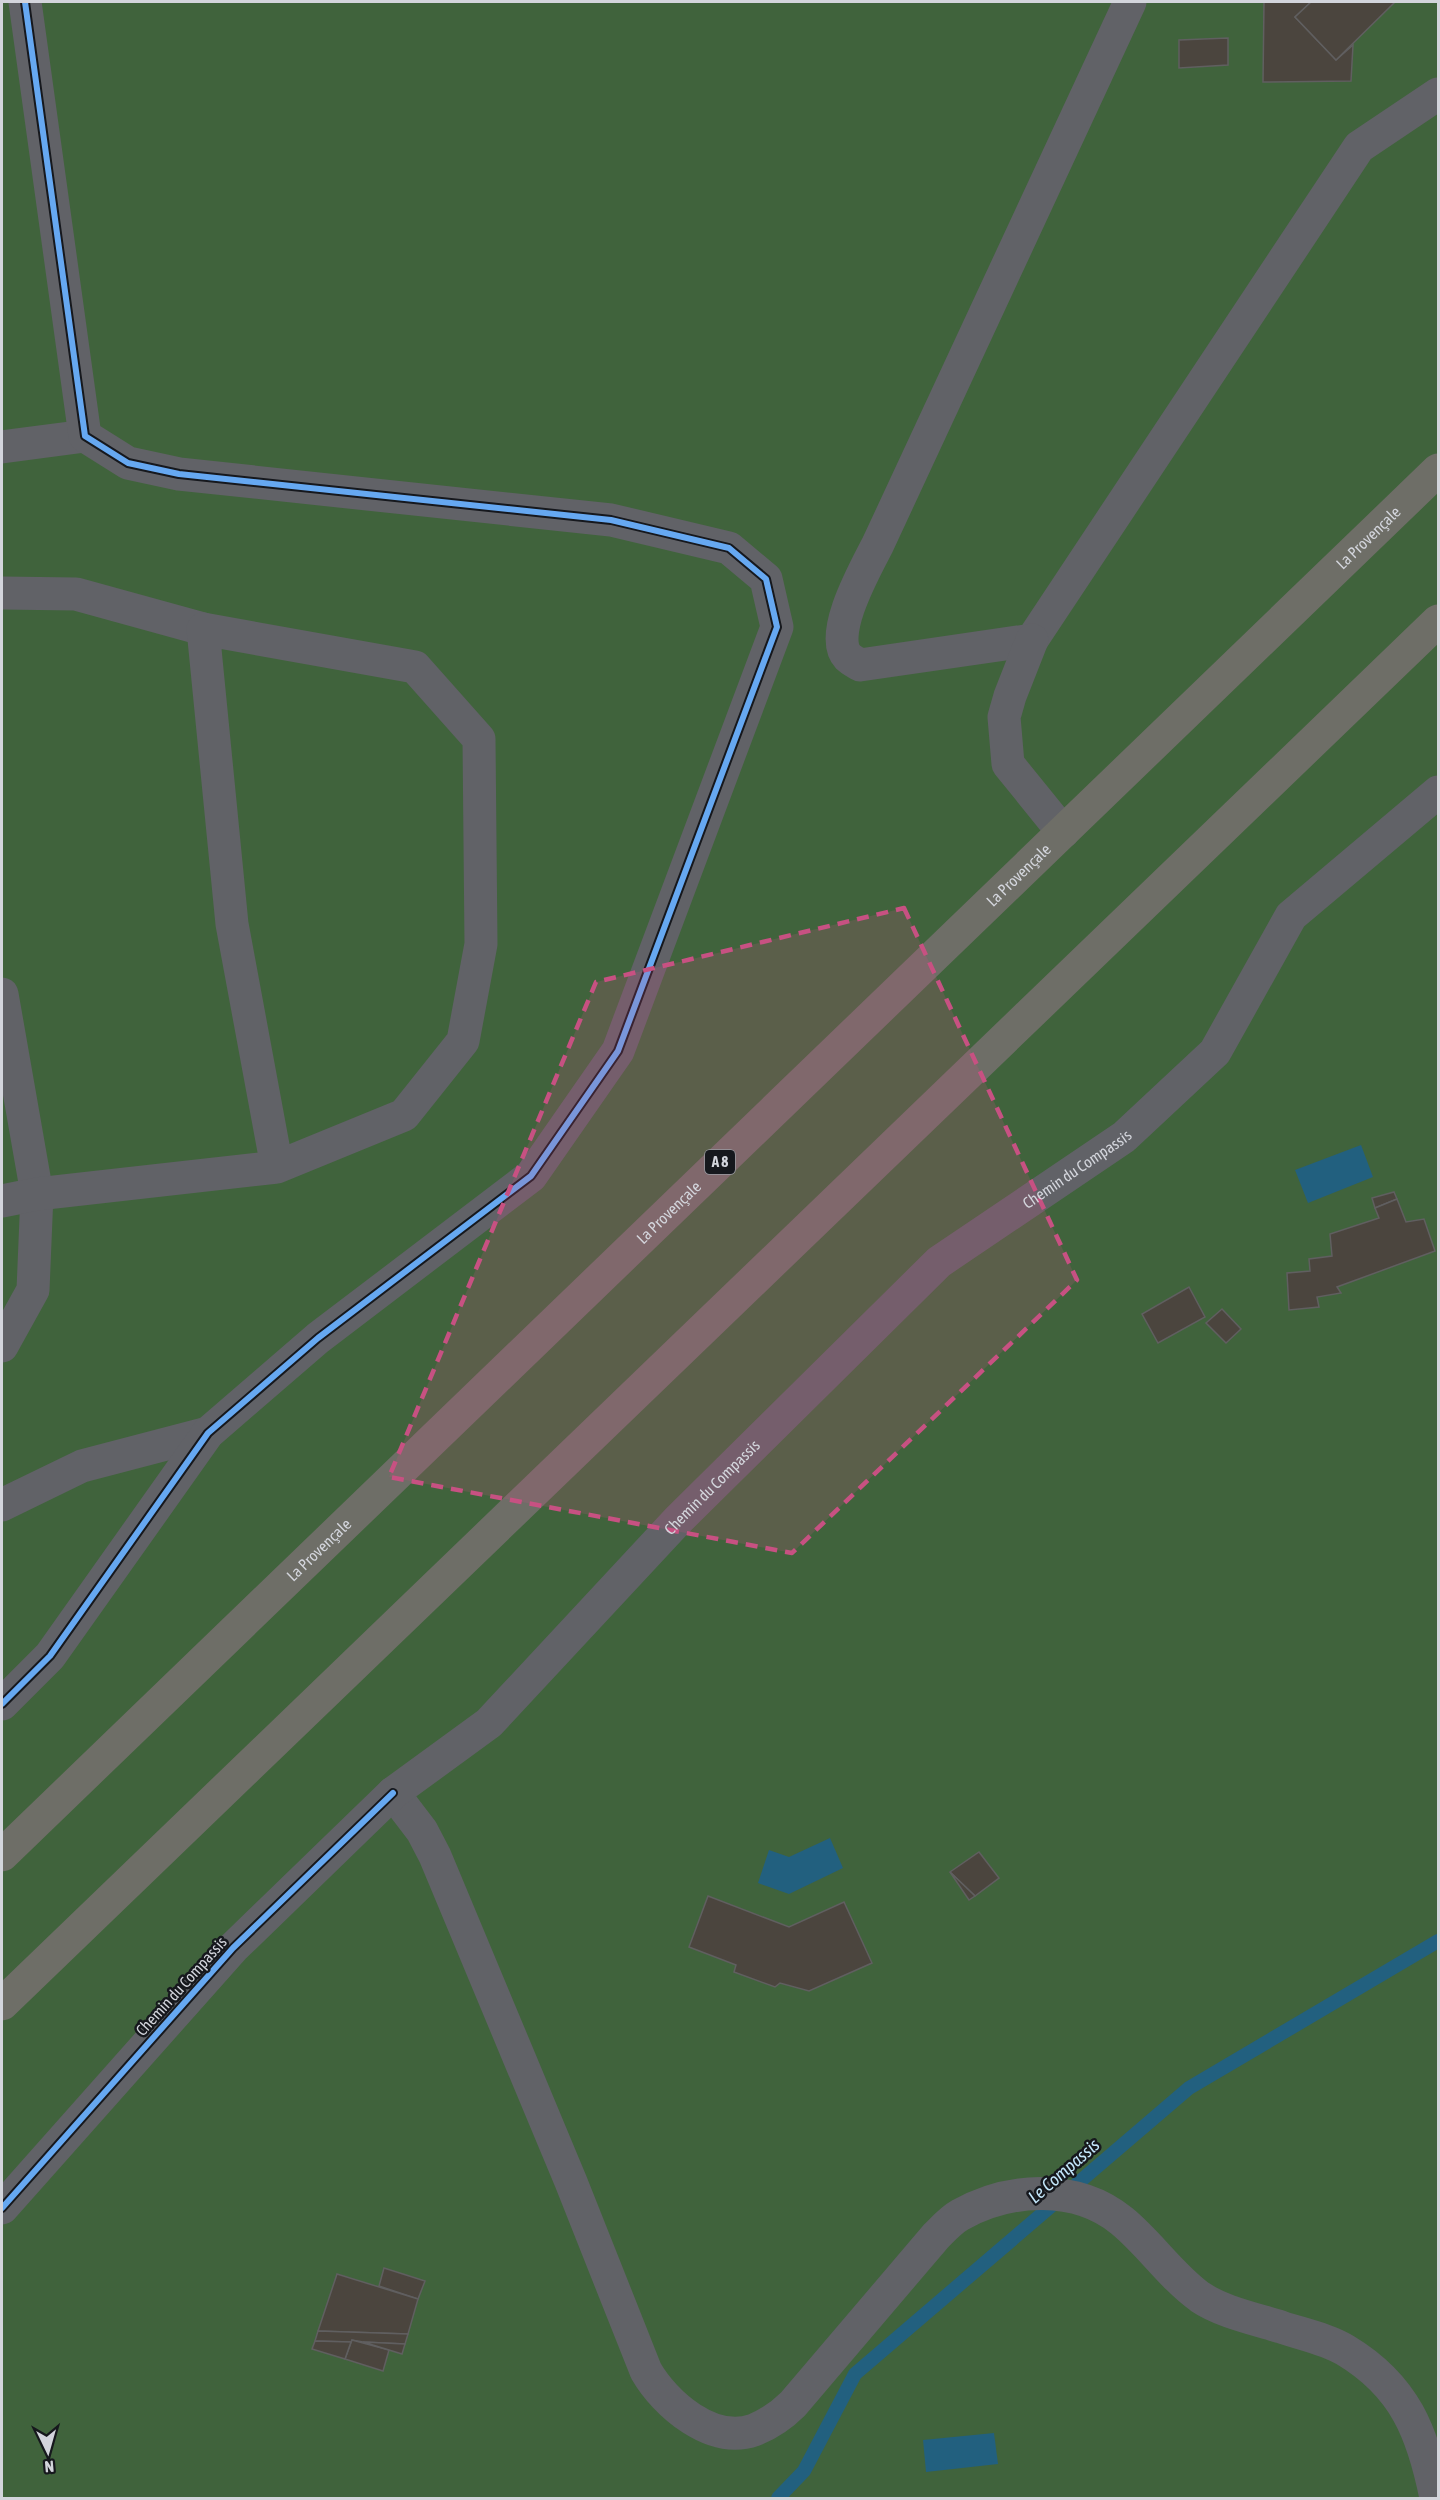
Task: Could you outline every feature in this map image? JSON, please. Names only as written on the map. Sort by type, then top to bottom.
[{"type":"highway","name":"La Provençale","points":[[2,1855],[1438,470]]},
{"type":"highway","points":[[2,2004],[1438,621]]},
{"type":"street","points":[[26,2],[85,436]]},
{"type":"street","points":[[1032,640],[860,665],[848,658],[843,648],[849,600],[878,544],[1130,2]]},
{"type":"street","points":[[1063,832],[1008,764],[1004,717],[1032,640],[1359,147],[1438,94]]},
{"type":"street","points":[[2,447],[85,436],[128,463],[179,474],[611,520],[729,548],[766,579],[777,627],[618,1051],[531,1176],[318,1338],[207,1433],[50,1656],[2,1704]]},
{"type":"street","points":[[2,593],[76,594],[203,629],[415,667],[478,739],[482,944],[463,1041],[404,1115],[277,1167],[37,1194],[2,1201]]},
{"type":"street","points":[[203,629],[232,924],[277,1167]]},
{"type":"street","name":"Chemin du Compassis","points":[[2,2208],[232,1948],[393,1792],[489,1723],[678,1520],[939,1262],[1124,1137],[1215,1052],[1292,916],[1438,792]]},
{"type":"street","points":[[2,994],[37,1194],[33,1290],[2,1346]]},
{"type":"street","points":[[2,1504],[82,1466],[207,1433]]},
{"type":"street","points":[[393,1792],[422,1831],[435,1856],[571,2182],[646,2371],[665,2397],[685,2414],[707,2426],[728,2433],[752,2431],[776,2420],[793,2404],[936,2236],[958,2216],[986,2204],[1015,2197],[1042,2193],[1073,2196],[1096,2205],[1122,2221],[1201,2298],[1239,2314],[1343,2349],[1374,2370],[1396,2393],[1416,2423],[1429,2462],[1436,2499]]},
{"type":"highlighted area","points":[[904,908],[1077,1280],[792,1553],[389,1477],[596,982]]},
{"type":"green space","points":[[2,2],[1438,2],[1438,2498],[2,2498]]},
{"type":"water","points":[[1361,1145],[1373,1177],[1308,1203],[1295,1170]]},
{"type":"water","points":[[830,1838],[843,1868],[789,1894],[758,1883],[769,1850],[789,1857]]},
{"type":"water","points":[[994,2433],[998,2464],[926,2472],[923,2440]]},
{"type":"building","points":[[1264,2],[1311,2],[1295,17],[1336,60],[1353,45],[1351,81],[1263,82]]},
{"type":"building","points":[[1311,2],[1395,2],[1336,60],[1295,17]]},
{"type":"building","points":[[1228,38],[1228,65],[1179,68],[1179,40]]},
{"type":"building","points":[[1394,1192],[1397,1199],[1375,1208],[1372,1198]]},
{"type":"building","points":[[1397,1199],[1406,1222],[1424,1219],[1435,1251],[1337,1287],[1341,1293],[1317,1297],[1319,1307],[1289,1310],[1287,1273],[1310,1271],[1309,1259],[1332,1256],[1330,1234],[1379,1218],[1375,1208]]},
{"type":"building","points":[[1189,1287],[1205,1317],[1158,1343],[1142,1314]]},
{"type":"building","points":[[1222,1309],[1241,1329],[1226,1343],[1206,1323]]},
{"type":"building","points":[[979,1852],[999,1878],[975,1896],[950,1872]]},
{"type":"building","points":[[950,1872],[975,1896],[969,1900]]},
{"type":"building","points":[[708,1896],[789,1927],[844,1902],[872,1963],[809,1991],[780,1983],[775,1987],[734,1972],[736,1965],[689,1947]]},
{"type":"building","points":[[384,2268],[425,2281],[418,2299],[379,2286]]},
{"type":"building","points":[[337,2274],[418,2299],[408,2334],[318,2331]]},
{"type":"building","points":[[318,2331],[408,2334],[405,2344],[352,2340],[351,2342],[315,2341]]},
{"type":"building","points":[[352,2340],[389,2350],[383,2371],[345,2359]]},
{"type":"building","points":[[315,2341],[351,2342],[345,2359],[312,2349]]},
{"type":"building","points":[[363,2342],[405,2344],[402,2354]]},
{"type":"waterway","name":"Le Compassis","points":[[778,2498],[804,2471],[855,2374],[1189,2088],[1438,1941]]},
{"type":"cycle path","points":[[2,1704],[50,1656],[208,1433],[318,1338],[531,1176],[618,1051],[777,627],[766,579],[729,548],[611,520],[179,474],[128,463],[85,436],[25,2]]},
{"type":"cycle path","points":[[2,2208],[233,1948],[393,1793]]}]
